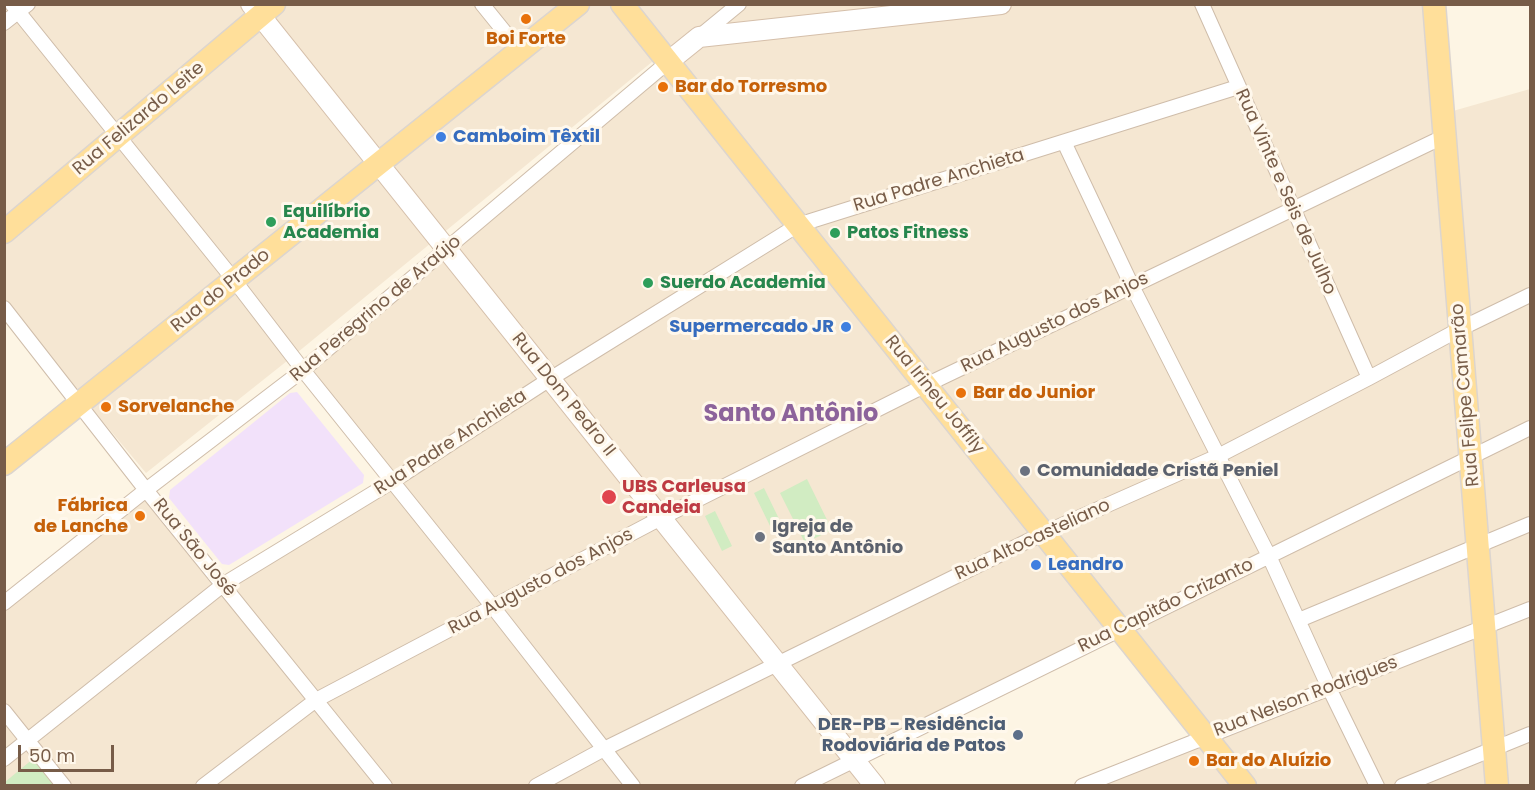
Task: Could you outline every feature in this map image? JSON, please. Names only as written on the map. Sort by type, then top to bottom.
[{"type":"main road","name":"Rua do Prado","points":[[4,464],[578,4]]},
{"type":"main road","name":"Rua Irineu Joffily","points":[[622,4],[1245,786]]},
{"type":"main road","name":"Rua Felipe Camarão","points":[[1434,4],[1497,786]]},
{"type":"main road","name":"Rua Felizardo Leite","points":[[4,232],[119,137],[261,8]]},
{"type":"street","points":[[482,4],[520,51]]},
{"type":"street","name":"Rua Peregrino de Araújo","points":[[4,603],[146,490],[303,370],[739,4]]},
{"type":"street","points":[[699,37],[1001,4]]},
{"type":"street","name":"Rua Vinte e Seis de Julho","points":[[1202,4],[1369,378]]},
{"type":"street","points":[[4,23],[19,7],[119,137],[633,786]]},
{"type":"street","name":"Rua Dom Pedro II","points":[[261,8],[379,164],[875,786]]},
{"type":"street","name":"Rua Padre Anchieta","points":[[4,759],[224,584],[393,481],[550,379],[798,225],[1239,87]]},
{"type":"street","name":"Rua Augusto dos Anjos","points":[[203,786],[316,700],[661,518],[926,385],[1445,136]]},
{"type":"street","points":[[1064,142],[1132,286],[1269,556],[1377,786]]},
{"type":"street","name":"Rua Altocasteliano","points":[[536,786],[604,749],[1044,533],[1218,456],[1460,329],[1530,295]]},
{"type":"street","name":"Rua São José","points":[[4,308],[146,490],[385,786]]},
{"type":"street","name":"Rua Capitão Crizanto","points":[[802,786],[1530,428]]},
{"type":"street","points":[[1299,620],[1530,524]]},
{"type":"street","name":"Rua Nelson Rodrigues","points":[[1082,786],[1530,609]]},
{"type":"street","points":[[4,711],[64,786]]},
{"type":"street","points":[[1402,786],[1494,747],[1530,735]]},
{"type":"shaded area","points":[[21,4],[575,5],[80,404],[5,310],[4,18]]},
{"type":"shaded area","points":[[1032,4],[1434,5],[1497,785],[1082,785],[1205,737],[1120,629],[854,759],[875,785],[5,786],[5,601],[145,486],[224,584],[391,476],[300,361],[699,37]]},
{"type":"shaded area","points":[[585,5],[911,5],[691,30],[287,361],[146,473],[89,405]]},
{"type":"shaded area","points":[[1530,89],[1530,785],[1502,785],[1446,113]]},
{"type":"shaded area","points":[[297,392],[364,475],[363,483],[229,565],[222,564],[169,498],[170,490],[290,393]]},
{"type":"green space","points":[[807,479],[832,530],[805,543],[780,493]]},
{"type":"green space","points":[[764,488],[781,523],[771,528],[754,493]]},
{"type":"green space","points":[[715,511],[732,546],[722,551],[705,516]]},
{"type":"green space","points":[[39,754],[64,786],[5,786],[5,782]]},
{"type":"place","name":"Boi Forte","points":[[526,19]]},
{"type":"place","name":"Bar do Torresmo","points":[[663,87]]},
{"type":"place","name":"Camboim Têxtil","points":[[441,137]]},
{"type":"place","name":"Equilíbrio Academia","points":[[271,222]]},
{"type":"place","name":"Patos Fitness","points":[[835,233]]},
{"type":"place","name":"Suerdo Academia","points":[[648,283]]},
{"type":"place","name":"Supermercado JR","points":[[846,327]]},
{"type":"place","name":"Bar do Junior","points":[[961,393]]},
{"type":"place","name":"Sorvelanche","points":[[106,407]]},
{"type":"place","name":"Comunidade Cristã Peniel","points":[[1025,471]]},
{"type":"place","name":"UBS Carleusa Candeia","points":[[609,497]]},
{"type":"place","name":"Fábrica de Lanche","points":[[140,516]]},
{"type":"place","name":"Igreja de Santo Antônio","points":[[760,537]]},
{"type":"place","name":"Leandro","points":[[1036,565]]},
{"type":"place","name":"DER-PB - Residência Rodoviária de Patos","points":[[1018,735]]},
{"type":"place","name":"Bar do Aluízio","points":[[1194,761]]},
{"type":"district","name":"Santo Antônio","points":[[791,415]]}]
